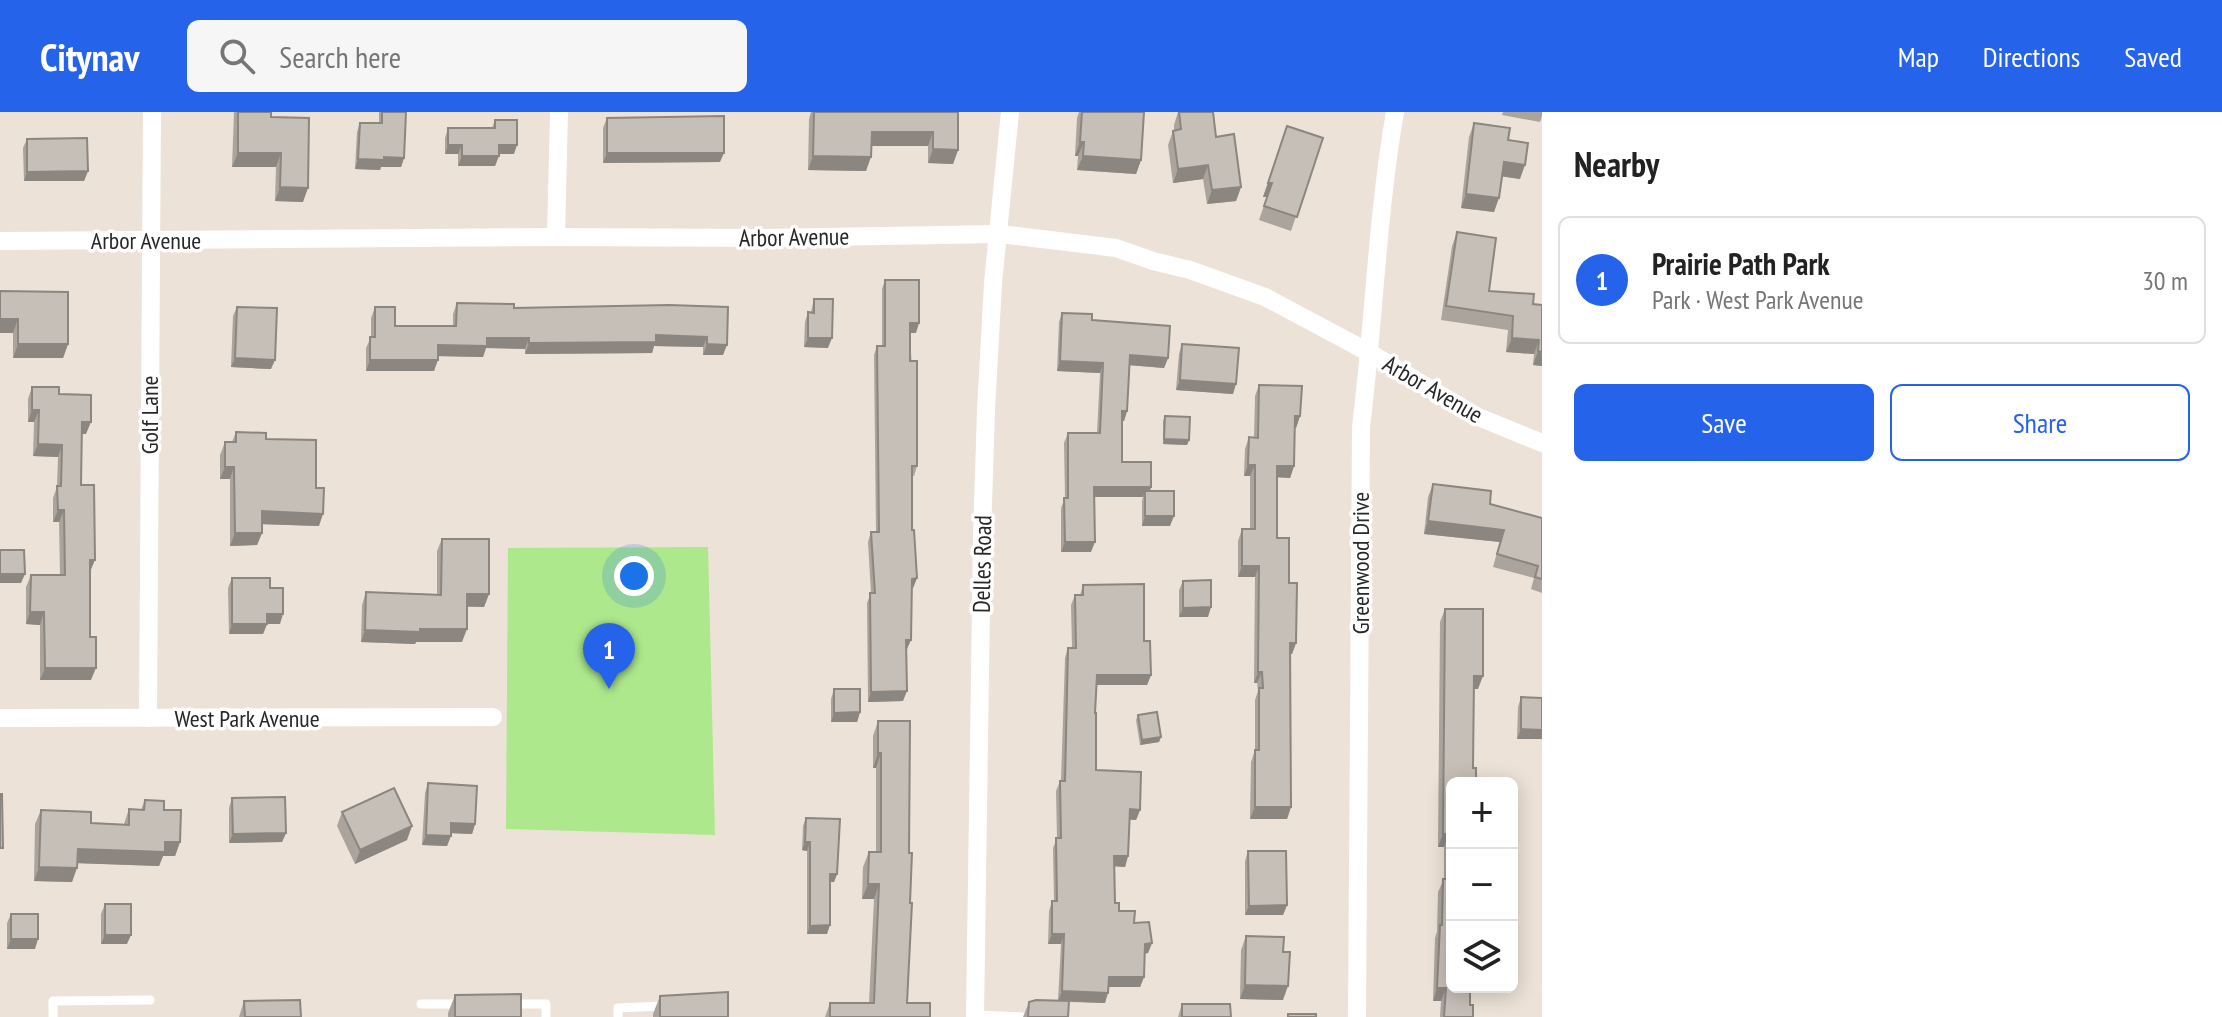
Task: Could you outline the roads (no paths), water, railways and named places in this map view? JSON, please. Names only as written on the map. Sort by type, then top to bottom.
[{"type":"street","name":"Golf Lane","points":[[148,718],[152,112]]},
{"type":"street","points":[[556,237],[559,112]]},
{"type":"street","name":"Delles Road","points":[[975,1016],[982,536],[993,283],[1010,112]]},
{"type":"street","name":"Greenwood Drive","points":[[1357,1017],[1361,427],[1381,207],[1395,112]]},
{"type":"street","name":"Arbor Avenue","points":[[0,241],[1000,234],[1116,248],[1265,297],[1370,353],[1476,416],[1542,443]]},
{"type":"street","name":"West Park Avenue","points":[[0,718],[493,717]]},
{"type":"lane","points":[[53,1017],[53,1001],[150,1000]]},
{"type":"lane","points":[[421,1004],[468,1004]]},
{"type":"lane","points":[[499,1004],[546,1004],[546,1017]]},
{"type":"lane","points":[[618,1017],[618,1008],[678,1005]]},
{"type":"lane","points":[[975,1016],[1023,1017]]},
{"type":"place","name":"Prairie Path Park","points":[[609,689]]}]
